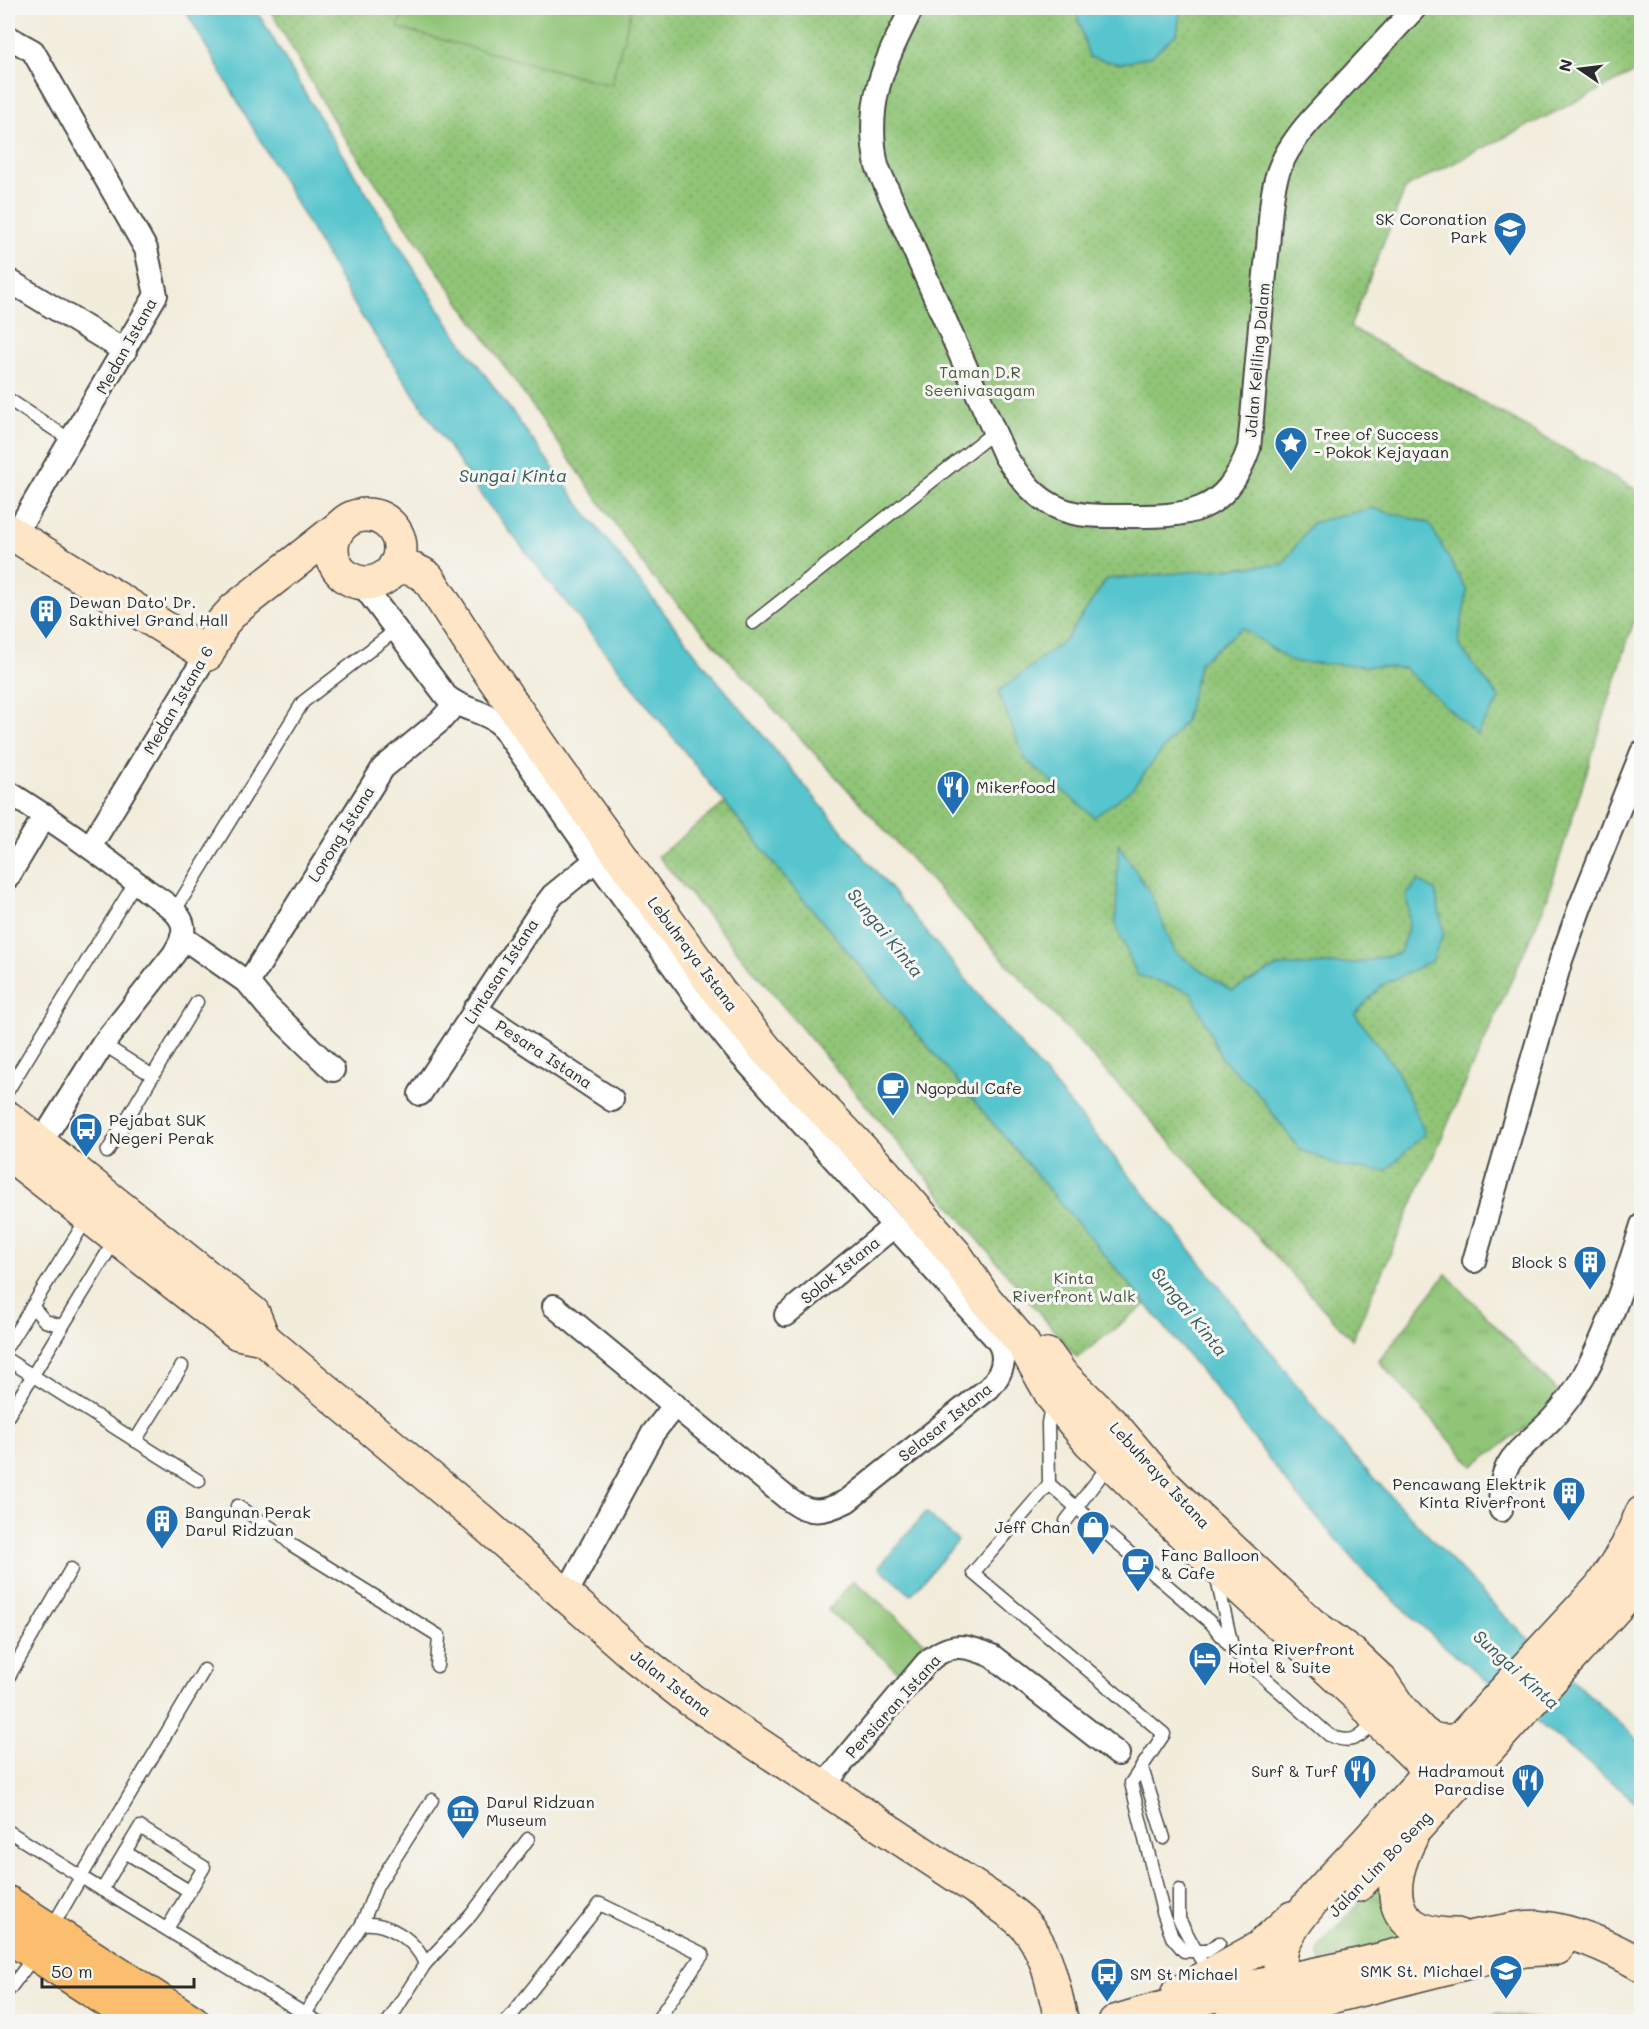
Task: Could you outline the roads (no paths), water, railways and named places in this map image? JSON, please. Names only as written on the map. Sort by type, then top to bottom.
[{"type":"highway","points":[[8,1903],[43,1942],[140,2022]]},
{"type":"highway","points":[[8,1936],[43,1942],[193,2022]]},
{"type":"main road","points":[[11,533],[207,654],[246,618],[300,578],[315,571],[371,583],[389,574],[399,555],[399,544],[396,533],[380,519],[370,516],[350,519],[341,526],[332,543],[332,553],[350,577]]},
{"type":"main road","name":"Medan Istana 6","points":[[207,654],[223,622],[235,609],[341,526]]},
{"type":"main road","name":"Lebuhraya Istana","points":[[396,533],[432,566],[462,629]]},
{"type":"main road","name":"Lebuhraya Istana","points":[[395,566],[420,571],[428,578],[480,658],[564,778],[719,992],[767,1051],[885,1174],[955,1254],[985,1299],[1056,1385],[1113,1425],[1180,1500],[1311,1624],[1351,1653],[1381,1681],[1400,1709],[1421,1732],[1429,1738],[1472,1746]]},
{"type":"main road","points":[[8,1104],[24,1154],[123,1227]]},
{"type":"main road","name":"Jalan Istana","points":[[123,1227],[238,1333],[263,1338],[479,1520],[635,1656],[691,1700],[823,1786],[1023,1923],[1036,1939],[1045,1959],[1062,2022]]},
{"type":"main road","points":[[1056,1385],[1101,1434],[1107,1450],[1107,1460]]},
{"type":"main road","name":"Lebuhraya Istana","points":[[1107,1460],[1213,1563],[1340,1678],[1377,1719],[1431,1771]]},
{"type":"main road","name":"Jalan Lim Bo Seng","points":[[1294,1992],[1302,1957],[1311,1937],[1386,1855],[1416,1828],[1472,1746],[1589,1619],[1601,1587],[1616,1566],[1641,1513]]},
{"type":"main road","points":[[1589,1619],[1620,1603],[1629,1590],[1641,1560]]},
{"type":"main road","points":[[1311,1624],[1358,1677],[1375,1703],[1377,1719]]},
{"type":"main road","name":"Jalan Lim Bo Seng","points":[[1320,1893],[1431,1771],[1472,1746]]},
{"type":"main road","points":[[1416,1828],[1402,1855],[1394,1887],[1397,1903],[1403,1916],[1414,1927],[1429,1933],[1445,1936],[1477,1935]]},
{"type":"main road","points":[[1121,2020],[1203,1965],[1259,1948],[1320,1893]]},
{"type":"main road","points":[[1294,1992],[1280,1967],[1283,1947],[1293,1927],[1320,1893]]},
{"type":"main road","points":[[1231,2022],[1358,1965],[1477,1935],[1518,1928],[1544,1928],[1578,1936],[1638,1963]]},
{"type":"main road","points":[[1121,2020],[1294,1992],[1525,1950],[1554,1948],[1589,1952],[1638,1963]]},
{"type":"street","name":"Jalan Keliling Dalam","points":[[912,8],[891,49],[872,112],[872,140],[877,166],[1005,456],[1022,480],[1040,497],[1060,509],[1084,516],[1171,516],[1196,510],[1214,501],[1232,484],[1249,448],[1261,307],[1276,179],[1294,139],[1410,10]]},
{"type":"street","name":"Medan Istana","points":[[8,37],[33,51],[146,249],[156,295],[72,441],[11,533]]},
{"type":"street","points":[[8,280],[125,351]]},
{"type":"street","points":[[350,577],[396,630],[446,696],[455,704],[493,717],[501,725],[596,860],[735,1049],[894,1226]]},
{"type":"street","name":"Medan Istana 6","points":[[90,847],[207,654]]},
{"type":"street","name":"Lorong Istana","points":[[248,983],[383,768],[440,721],[455,704]]},
{"type":"street","points":[[1474,1261],[1561,960],[1641,752]]},
{"type":"street","points":[[8,792],[45,815],[136,881],[174,912],[183,928],[182,937],[168,962],[103,1044],[24,1154]]},
{"type":"street","points":[[8,877],[45,815]]},
{"type":"street","name":"Lintasan Istana","points":[[420,1094],[540,912],[553,895],[596,860]]},
{"type":"street","points":[[182,937],[248,983],[267,1006],[333,1070]]},
{"type":"street","name":"Pesara Istana","points":[[475,1009],[612,1100]]},
{"type":"street","points":[[1501,1510],[1502,1479],[1508,1463],[1518,1449],[1551,1420],[1568,1400],[1601,1341],[1624,1283],[1641,1225]]},
{"type":"street","name":"Solok Istana","points":[[786,1315],[894,1226]]},
{"type":"street","name":"Selasar Istana","points":[[675,1406],[788,1499],[809,1511],[820,1511],[833,1508],[847,1500],[989,1388],[1001,1370],[1004,1359],[1002,1348],[894,1226]]},
{"type":"street","points":[[554,1306],[675,1406],[653,1433],[565,1596]]},
{"type":"street","name":"Persiaran Istana","points":[[823,1786],[926,1664],[939,1652],[956,1646],[974,1648],[992,1656],[1118,1754]]},
{"type":"lane","points":[[8,399],[72,441]]},
{"type":"lane","points":[[753,623],[994,432]]},
{"type":"lane","points":[[174,912],[303,702],[396,630]]},
{"type":"lane","points":[[8,1104],[136,881]]},
{"type":"lane","points":[[107,1152],[197,1002]]},
{"type":"lane","points":[[103,1044],[153,1076]]},
{"type":"lane","points":[[8,1345],[96,1205]]},
{"type":"lane","points":[[8,1416],[123,1227]]},
{"type":"lane","points":[[32,1306],[45,1321],[62,1326]]},
{"type":"lane","points":[[8,1360],[199,1481]]},
{"type":"lane","points":[[135,1441],[182,1366]]},
{"type":"lane","points":[[1056,1385],[1048,1423],[1049,1484],[973,1573],[1164,1734],[1131,1783],[1163,1912],[1173,1937],[1184,1951],[1203,1965]]},
{"type":"lane","points":[[1066,1521],[1103,1473],[1107,1460]]},
{"type":"lane","points":[[1049,1484],[1211,1623],[1233,1650],[1329,1735],[1349,1740],[1360,1737],[1377,1719]]},
{"type":"lane","points":[[237,1506],[279,1532],[292,1545],[439,1636],[436,1666]]},
{"type":"lane","points":[[1213,1563],[1233,1650]]},
{"type":"lane","points":[[8,1678],[71,1569]]},
{"type":"lane","points":[[8,1991],[43,1942],[204,1670]]},
{"type":"lane","points":[[1142,1768],[1164,1838]]},
{"type":"lane","points":[[301,2018],[362,1924],[377,1886],[432,1800]]},
{"type":"lane","points":[[102,1890],[140,1827],[204,1867],[167,1929]]},
{"type":"lane","points":[[8,1831],[167,1929],[301,2018],[318,2022]]},
{"type":"lane","points":[[388,2022],[425,1964],[471,1915],[528,1839]]},
{"type":"lane","points":[[125,1852],[189,1892]]},
{"type":"lane","points":[[1179,1890],[1179,1919],[1203,1965]]},
{"type":"lane","points":[[506,2022],[600,1905],[703,1954],[656,2022]]},
{"type":"lane","points":[[362,1924],[378,1924],[406,1939],[422,1955],[425,1964]]},
{"type":"lane","points":[[1203,1965],[1207,1951],[1219,1943]]},
{"type":"water","name":"Sungai Kinta","points":[[184,8],[255,8],[325,127],[451,328],[582,508],[710,672],[1178,1234],[1350,1453],[1504,1616],[1641,1743],[1641,1806],[1438,1641],[1372,1580],[1290,1487],[1226,1402],[1146,1304],[777,868],[483,498],[357,309]]},
{"type":"water","points":[[1075,8],[1181,8],[1177,33],[1152,56],[1120,64],[1089,57]]},
{"type":"water","points":[[1371,508],[1429,523],[1467,591],[1458,644],[1500,699],[1476,734],[1404,668],[1292,662],[1242,628],[1200,662],[1185,721],[1132,789],[1094,817],[1025,759],[998,692],[1066,639],[1107,579],[1283,564],[1312,523]]},
{"type":"water","points":[[1118,844],[1150,893],[1175,952],[1232,991],[1278,966],[1356,963],[1400,953],[1409,924],[1407,895],[1418,881],[1435,890],[1444,933],[1432,961],[1382,985],[1355,1014],[1396,1069],[1425,1133],[1386,1171],[1342,1167],[1299,1149],[1255,1090],[1222,1059],[1191,992],[1137,975],[1116,925]]},
{"type":"water","points":[[926,1512],[958,1541],[911,1595],[879,1567]]},
{"type":"place","name":"SK Coronation Park","points":[[1510,257]]},
{"type":"place","name":"Tree of Success - Pokok Kejayaan","points":[[1291,472]]},
{"type":"place","name":"Dewan Dato' Dr. Sakthivel Grand Hall","points":[[46,640]]},
{"type":"place","name":"Mikerfood","points":[[953,816]]},
{"type":"place","name":"Ngopdul Cafe","points":[[893,1117]]},
{"type":"place","name":"Pejabat SUK Negeri Perak","points":[[86,1158]]},
{"type":"place","name":"Block S","points":[[1590,1291]]},
{"type":"place","name":"Pencawang Elektrik Kinta Riverfront","points":[[1569,1522]]},
{"type":"place","name":"Bangunan Perak Darul Ridzuan","points":[[162,1550]]},
{"type":"place","name":"Jeff Chan","points":[[1093,1556]]},
{"type":"place","name":"Fanc Balloon & Cafe","points":[[1138,1593]]},
{"type":"place","name":"Kinta Riverfront Hotel & Suite","points":[[1205,1687]]},
{"type":"place","name":"Surf & Turf","points":[[1360,1800]]},
{"type":"place","name":"Hadramout Paradise","points":[[1528,1809]]},
{"type":"place","name":"Darul Ridzuan Museum","points":[[463,1840]]},
{"type":"place","name":"SMK St. Michael","points":[[1506,2000]]},
{"type":"place","name":"SM St Michael","points":[[1107,2003]]},
{"type":"park label","name":"Taman D.R Seenivasagam","points":[[980,381]]},
{"type":"park label","name":"Kinta Riverfront Walk","points":[[1074,1287]]}]
